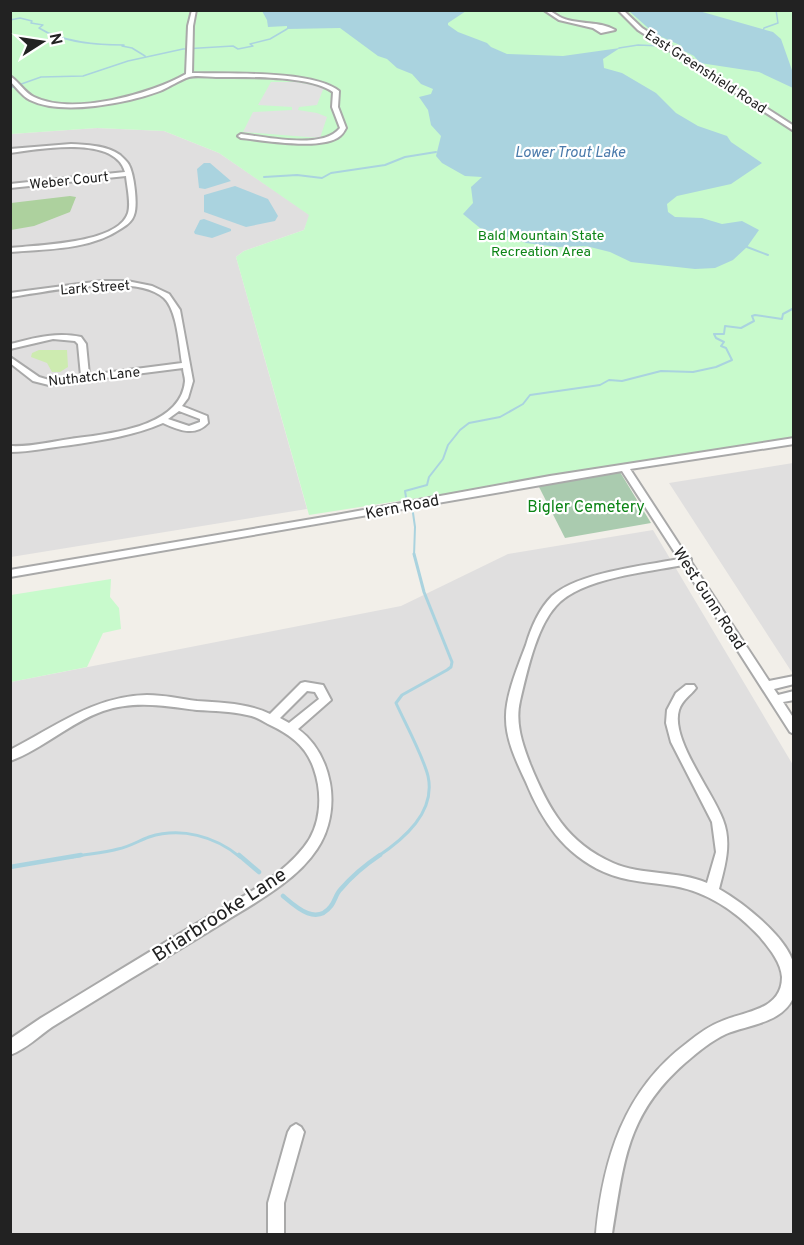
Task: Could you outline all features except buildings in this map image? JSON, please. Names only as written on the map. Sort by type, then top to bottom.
[{"type":"street","points":[[189,75],[192,63],[191,18],[194,10]]},
{"type":"street","points":[[546,10],[561,19],[595,27]]},
{"type":"street","name":"East Greenshield Road","points":[[620,10],[640,28],[794,129]]},
{"type":"street","points":[[10,77],[30,98],[41,102],[74,104],[136,98],[175,85],[189,75],[300,79],[327,84],[336,91],[335,108],[343,128],[338,137],[326,141],[310,142],[241,136]]},
{"type":"street","points":[[10,151],[57,146],[94,148],[120,158],[126,165],[133,212],[119,228],[105,235],[83,241],[10,250]]},
{"type":"street","name":"Weber Court","points":[[10,186],[128,174]]},
{"type":"street","name":"Lark Street","points":[[10,295],[111,283],[134,284],[155,289],[170,298],[175,306],[188,387],[177,407]]},
{"type":"street","points":[[10,347],[64,337],[78,339],[82,344],[85,379]]},
{"type":"street","name":"Nuthatch Lane","points":[[10,359],[44,383],[186,365]]},
{"type":"street","points":[[10,450],[116,435],[140,429],[162,419],[177,407],[204,418],[204,423],[198,428],[189,430],[162,419]]},
{"type":"street","name":"Kern Road","points":[[10,574],[549,479],[794,441]]},
{"type":"street","name":"West Gunn Road","points":[[625,468],[794,729]]},
{"type":"street","points":[[604,1234],[610,1188],[625,1132],[647,1093],[678,1059],[696,1044],[722,1028],[775,1008],[788,993],[787,966],[769,938],[742,910],[712,891],[688,882],[620,872],[599,863],[567,839],[543,811],[517,742],[512,712],[536,632],[557,598],[595,579],[687,561]]},
{"type":"street","points":[[766,686],[794,680]]},
{"type":"street","points":[[271,720],[305,686],[319,688],[325,700],[289,730]]},
{"type":"street","points":[[690,688],[680,696],[672,723],[677,742],[718,822],[722,852],[712,891]]},
{"type":"street","points":[[775,700],[794,695]]},
{"type":"street","name":"Briarbrooke Lane","points":[[10,756],[81,714],[109,704],[160,700],[258,713],[305,741],[315,756],[324,786],[325,808],[319,834],[298,861],[254,896],[46,1023],[10,1048]]},
{"type":"street","points":[[276,1234],[276,1203],[296,1132]]},
{"type":"shaded area","points":[[271,82],[296,82],[324,87],[317,105],[299,107],[298,110],[327,117],[320,138],[243,132],[253,112],[292,110],[292,107],[258,105]]},
{"type":"shaded area","points":[[97,128],[164,131],[219,153],[310,215],[304,230],[244,251],[236,257],[307,509],[11,557],[11,134]]},
{"type":"shaded area","points":[[794,463],[793,674],[669,483]]},
{"type":"shaded area","points":[[653,530],[793,765],[793,1234],[11,1234],[11,682],[401,606],[508,554]]},
{"type":"green space","name":"Bald Mountain State Recreation Area","points":[[11,11],[793,11],[793,439],[309,515],[236,257],[244,251],[304,230],[309,215],[219,153],[164,131],[97,128],[11,134]]},
{"type":"green space","points":[[76,197],[70,212],[34,226],[11,230],[11,203]]},
{"type":"green space","points":[[39,350],[67,350],[68,367],[60,372],[52,372],[47,363],[31,357],[32,353]]},
{"type":"green space","name":"Bigler Cemetery","points":[[620,472],[651,523],[565,538],[538,485]]},
{"type":"green space","points":[[111,579],[110,597],[119,608],[121,629],[103,633],[87,667],[11,682],[11,595]]},
{"type":"water","name":"Lower Trout Lake","points":[[262,11],[466,11],[448,25],[458,32],[487,43],[507,54],[563,56],[620,48],[603,59],[604,68],[622,73],[656,93],[676,113],[698,126],[727,136],[731,142],[762,163],[731,184],[677,196],[667,204],[668,212],[675,217],[702,218],[722,224],[742,221],[759,230],[747,247],[733,260],[715,268],[695,269],[631,262],[610,252],[586,246],[558,247],[526,243],[480,228],[463,214],[473,203],[471,187],[482,177],[465,176],[442,163],[436,156],[441,136],[431,125],[428,110],[419,97],[431,94],[433,89],[421,84],[412,74],[397,68],[387,59],[378,56],[340,28],[268,27]]},
{"type":"water","points":[[629,11],[699,11],[773,32],[781,39],[793,73],[793,88],[759,72],[700,63],[694,56],[680,49],[682,46],[655,34]]},
{"type":"water","points":[[204,163],[210,163],[231,181],[205,189],[199,188],[197,169]]},
{"type":"water","points":[[235,186],[268,199],[278,216],[275,221],[246,227],[204,212],[204,195]]},
{"type":"water","points":[[204,219],[231,229],[231,231],[212,238],[195,234],[200,220]]},
{"type":"waterway","points":[[763,31],[764,28],[778,23],[776,10]]},
{"type":"waterway","points":[[10,20],[20,18],[32,21],[31,23],[43,25],[39,28],[48,33],[69,40],[124,45],[122,46],[132,48],[145,56]]},
{"type":"waterway","points":[[10,88],[41,77],[83,76],[128,61],[183,49],[233,46],[238,49],[253,46],[250,44],[270,39],[287,29]]},
{"type":"waterway","points":[[619,48],[638,45],[686,47]]},
{"type":"waterway","points":[[264,177],[297,175],[322,178],[331,173],[385,165],[405,157],[436,152]]},
{"type":"waterway","points":[[747,247],[768,255]]},
{"type":"waterway","points":[[406,497],[405,491],[427,485],[429,477],[443,459],[448,445],[469,423],[500,417],[523,404],[530,395],[600,385],[609,380],[622,381],[661,371],[693,372],[716,367],[732,360],[726,348],[721,346],[724,342],[716,338],[714,334],[724,334],[725,326],[741,328],[754,321],[752,316],[755,315],[782,319],[783,314],[794,308]]},
{"type":"waterway","points":[[413,513],[414,554]]},
{"type":"waterway","points":[[377,857],[397,842],[416,823],[427,801],[429,789],[428,776],[422,759],[396,703],[402,695],[447,670],[451,667],[452,662],[424,592],[414,554]]},
{"type":"waterway","points":[[72,857],[107,852],[149,837],[173,833],[185,833],[209,839],[240,857]]},
{"type":"waterway","points":[[10,867],[81,855]]},
{"type":"waterway","points":[[239,855],[259,872]]},
{"type":"waterway","points":[[283,896],[306,913],[313,915],[325,912],[349,880],[380,855]]}]
